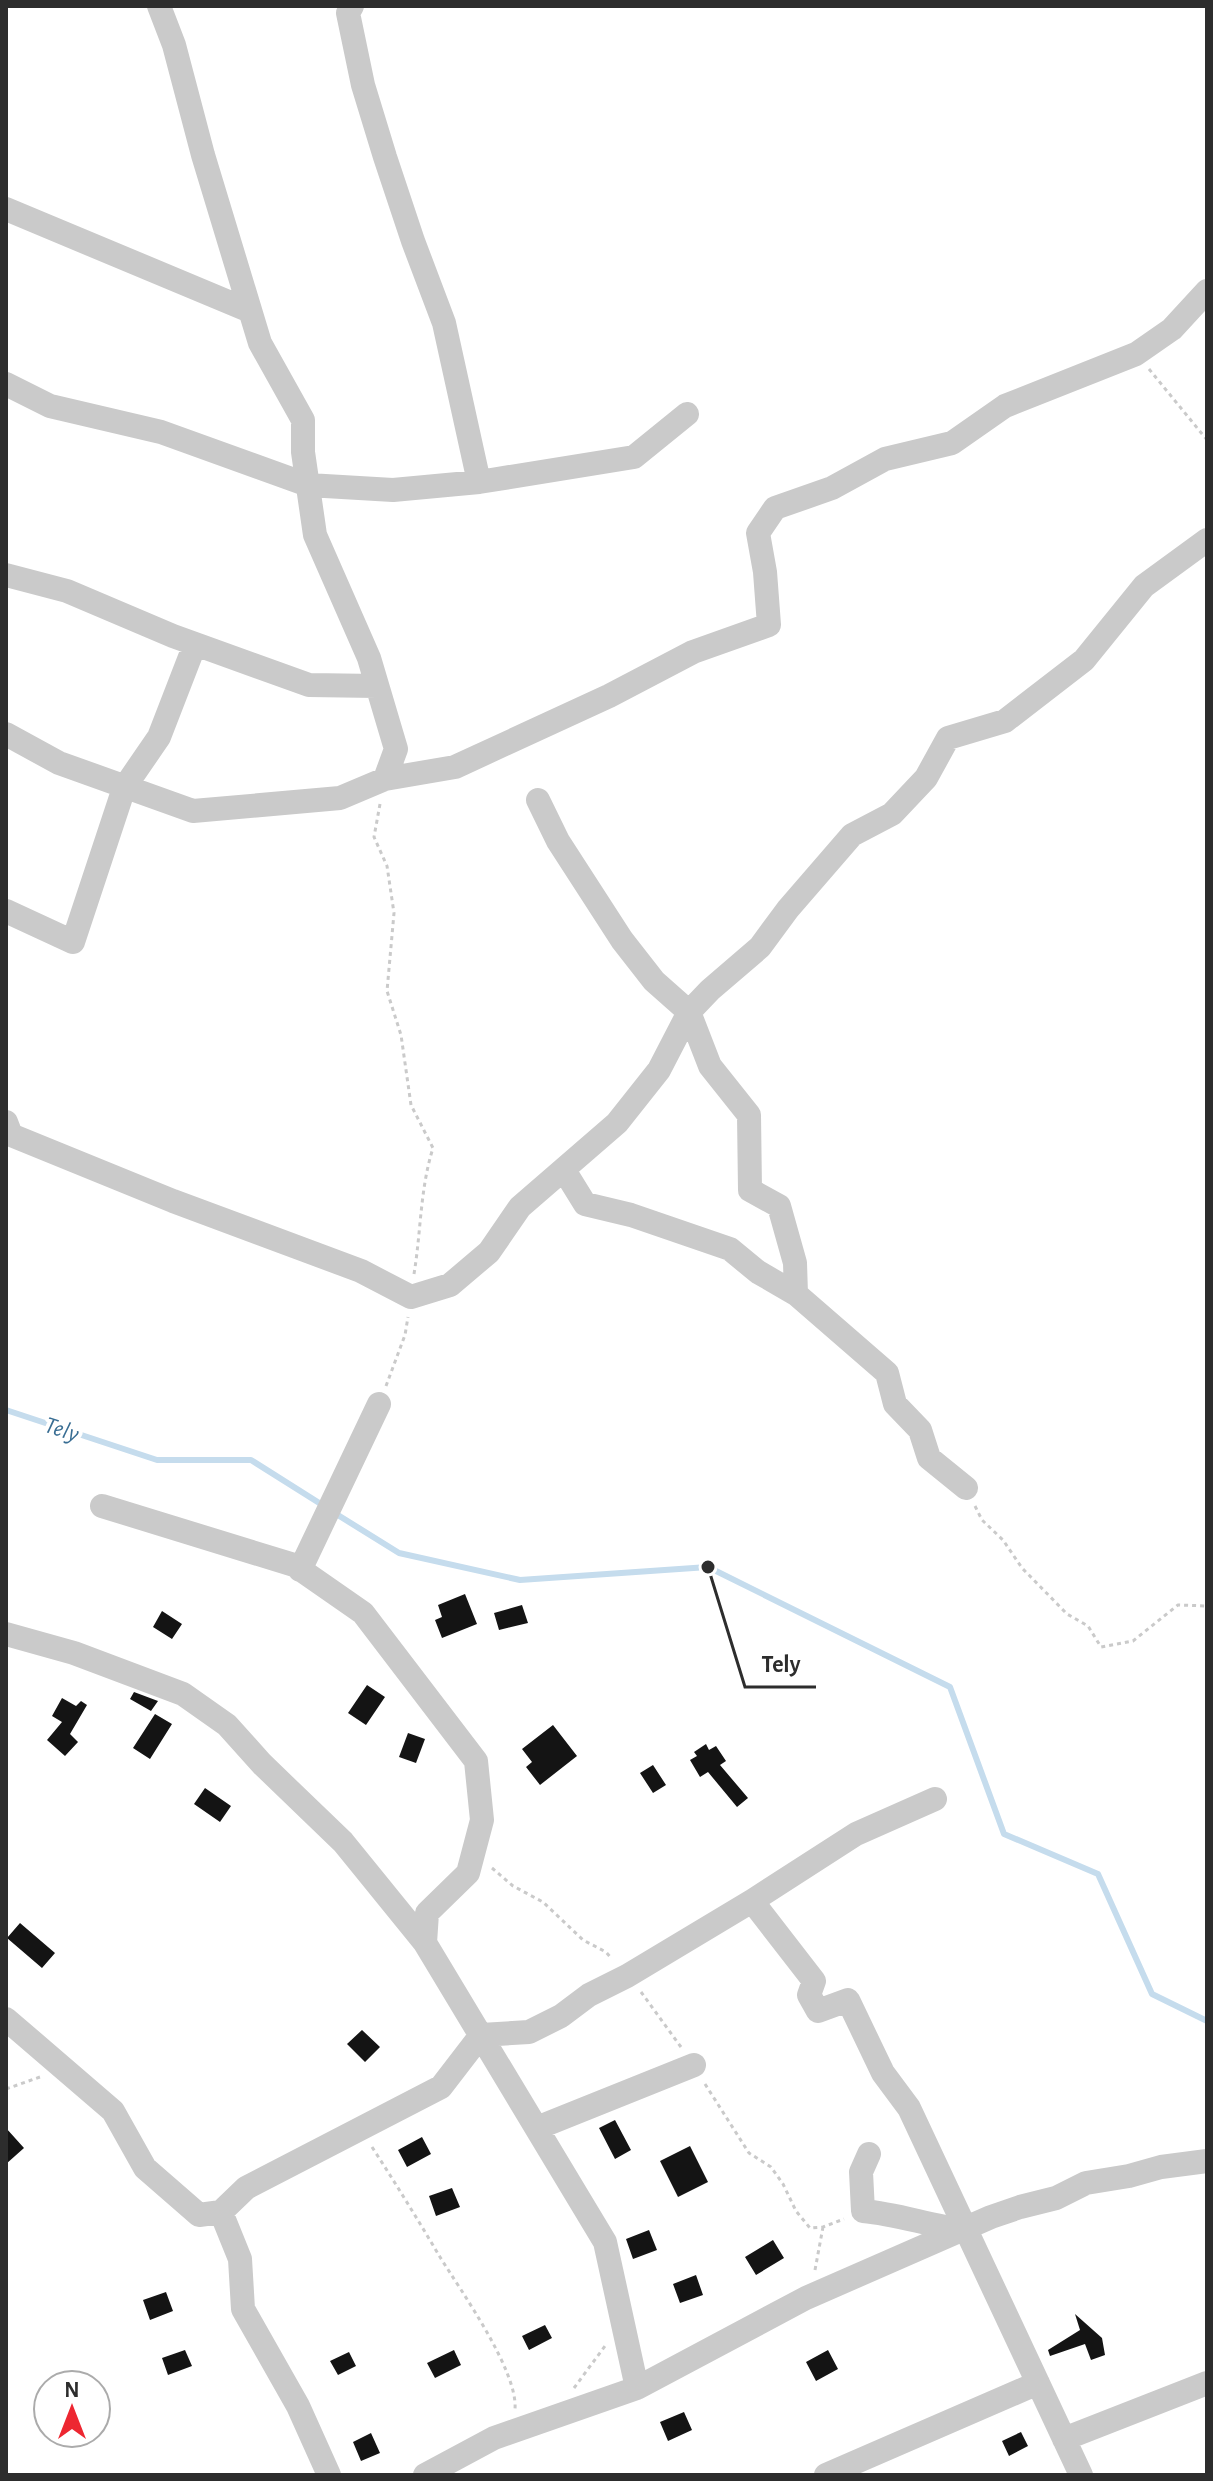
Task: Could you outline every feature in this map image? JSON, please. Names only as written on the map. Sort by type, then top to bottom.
[{"type":"street","points":[[159,6],[174,45],[203,155],[260,343],[303,420],[303,452],[315,535],[369,658],[396,749],[385,779]]},
{"type":"street","points":[[352,6],[348,13],[363,85],[413,241],[444,323],[479,482]]},
{"type":"street","points":[[6,209],[250,311]]},
{"type":"street","points":[[6,734],[59,763],[193,811],[340,798],[385,779],[455,767],[609,696],[693,652],[769,625],[758,533],[775,508],[832,488],[885,459],[952,443],[1005,406],[1136,354],[1172,329],[1207,291]]},
{"type":"street","points":[[6,384],[50,406],[161,432],[308,485],[393,490],[479,482],[634,457],[687,414]]},
{"type":"street","points":[[6,1122],[11,1135],[173,1201],[361,1271],[411,1297],[450,1285],[489,1252],[520,1207],[617,1123],[659,1070],[689,1012],[760,947],[788,909],[852,835],[892,814],[926,778],[948,738],[1005,721],[1084,660],[1144,586],[1207,540]]},
{"type":"street","points":[[6,575],[67,591],[109,611],[309,685],[377,686]]},
{"type":"street","points":[[6,911],[73,942],[124,788],[159,737],[195,644]]},
{"type":"street","points":[[538,800],[558,841],[622,940],[654,981],[689,1012],[710,1066],[749,1115],[750,1190],[779,1206],[795,1263],[796,1294]]},
{"type":"street","points":[[564,1170],[585,1204],[631,1215],[730,1249],[758,1272],[796,1294],[887,1373],[895,1404],[920,1430],[929,1458],[966,1488]]},
{"type":"street","points":[[300,1570],[379,1404]]},
{"type":"street","points":[[102,1506],[294,1565],[363,1613],[476,1761],[482,1820],[468,1873],[427,1913],[425,1943]]},
{"type":"street","points":[[6,1634],[74,1653],[183,1694],[227,1725],[262,1764],[343,1842],[425,1943],[605,2242],[637,2388]]},
{"type":"street","points":[[6,2019],[113,2111],[145,2168],[165,2187],[199,2215],[221,2212],[246,2188],[441,2087],[481,2035],[529,2032],[561,2016],[589,1995],[627,1976],[752,1901],[856,1834],[935,1799]]},
{"type":"street","points":[[752,1901],[814,1981],[809,1995],[818,2011],[848,2000],[883,2073],[909,2108],[1081,2475]]},
{"type":"street","points":[[537,2128],[694,2065]]},
{"type":"street","points":[[869,2154],[861,2172],[863,2211],[966,2230]]},
{"type":"street","points":[[425,2475],[507,2434],[637,2388],[806,2298],[1020,2207],[1056,2198],[1086,2183],[1207,2161]]},
{"type":"street","points":[[221,2212],[240,2259],[243,2309],[298,2406],[329,2475]]},
{"type":"street","points":[[826,2475],[1038,2383]]},
{"type":"street","points":[[1064,2439],[1207,2383]]},
{"type":"path","points":[[1136,354],[1207,440]]},
{"type":"path","points":[[379,1404],[405,1335],[421,1228],[424,1177],[433,1148],[411,1105],[401,1035],[387,991],[394,913],[387,866],[374,837],[385,779]]},
{"type":"path","points":[[966,1488],[982,1520],[1003,1540],[1022,1568],[1067,1614],[1088,1626],[1101,1647],[1133,1641],[1178,1605],[1207,1606]]},
{"type":"path","points":[[473,1853],[513,1886],[543,1902],[583,1940],[606,1952],[694,2065],[749,2153],[771,2167],[796,2211],[810,2228],[823,2227],[863,2211]]},
{"type":"path","points":[[6,2089],[46,2076],[59,2064]]},
{"type":"path","points":[[360,2127],[470,2305],[504,2367],[516,2399],[515,2418],[507,2434]]},
{"type":"path","points":[[806,2298],[823,2227]]},
{"type":"path","points":[[553,2418],[604,2346]]},
{"type":"building","points":[[465,1594],[477,1624],[442,1638],[435,1620],[442,1617],[438,1605]]},
{"type":"building","points":[[522,1605],[528,1623],[499,1630],[494,1613]]},
{"type":"building","points":[[162,1611],[182,1624],[172,1639],[153,1627]]},
{"type":"building","points":[[367,1685],[385,1697],[366,1725],[348,1713]]},
{"type":"building","points":[[134,1692],[158,1701],[151,1711],[130,1699]]},
{"type":"building","points":[[62,1698],[76,1706],[81,1701],[87,1705],[70,1734],[78,1742],[65,1756],[47,1740],[62,1722],[52,1716]]},
{"type":"building","points":[[155,1714],[172,1724],[150,1759],[133,1748]]},
{"type":"building","points":[[553,1725],[577,1756],[540,1785],[526,1767],[532,1762],[522,1749]]},
{"type":"building","points":[[408,1733],[425,1739],[416,1763],[399,1757]]},
{"type":"building","points":[[706,1744],[709,1750],[716,1746],[726,1761],[720,1765],[748,1798],[737,1807],[708,1772],[700,1777],[690,1760],[697,1756],[694,1752]]},
{"type":"building","points":[[653,1765],[666,1785],[653,1793],[640,1773]]},
{"type":"building","points":[[205,1788],[231,1806],[220,1822],[194,1804]]},
{"type":"building","points":[[20,1923],[55,1953],[42,1968],[7,1938]]},
{"type":"building","points":[[362,2030],[380,2047],[365,2062],[347,2044]]},
{"type":"building","points":[[615,2120],[631,2150],[615,2159],[599,2128]]},
{"type":"building","points":[[6,2128],[24,2148],[6,2164]]},
{"type":"building","points":[[422,2137],[431,2154],[407,2167],[398,2150]]},
{"type":"building","points":[[690,2146],[708,2182],[678,2197],[660,2161]]},
{"type":"building","points":[[452,2188],[460,2207],[436,2216],[429,2196]]},
{"type":"building","points":[[649,2230],[657,2250],[633,2259],[626,2239]]},
{"type":"building","points":[[773,2240],[784,2258],[756,2275],[745,2257]]},
{"type":"building","points":[[696,2275],[703,2295],[680,2303],[673,2284]]},
{"type":"building","points":[[166,2292],[173,2311],[150,2320],[143,2300]]},
{"type":"building","points":[[1075,2314],[1102,2338],[1105,2355],[1091,2360],[1085,2344],[1050,2356],[1048,2350],[1080,2330]]},
{"type":"building","points":[[545,2325],[552,2338],[529,2350],[522,2336]]},
{"type":"building","points":[[185,2350],[192,2366],[168,2375],[162,2358]]},
{"type":"building","points":[[454,2350],[461,2365],[435,2378],[427,2363]]},
{"type":"building","points":[[828,2350],[838,2369],[816,2381],[806,2362]]},
{"type":"building","points":[[349,2352],[356,2366],[338,2375],[330,2361]]},
{"type":"building","points":[[684,2412],[692,2430],[668,2441],[660,2422]]},
{"type":"building","points":[[1021,2432],[1028,2446],[1009,2456],[1002,2441]]},
{"type":"building","points":[[371,2433],[380,2453],[361,2461],[353,2442]]},
{"type":"waterway","name":"Tely","points":[[6,1410],[157,1460],[251,1460],[324,1506]]},
{"type":"waterway","name":"Tely","points":[[333,1512],[399,1553],[520,1580],[708,1567],[950,1687],[1004,1834],[1098,1874],[1152,1994],[1207,2021]]},
{"type":"place","name":"Tely","points":[[708,1567]]}]
